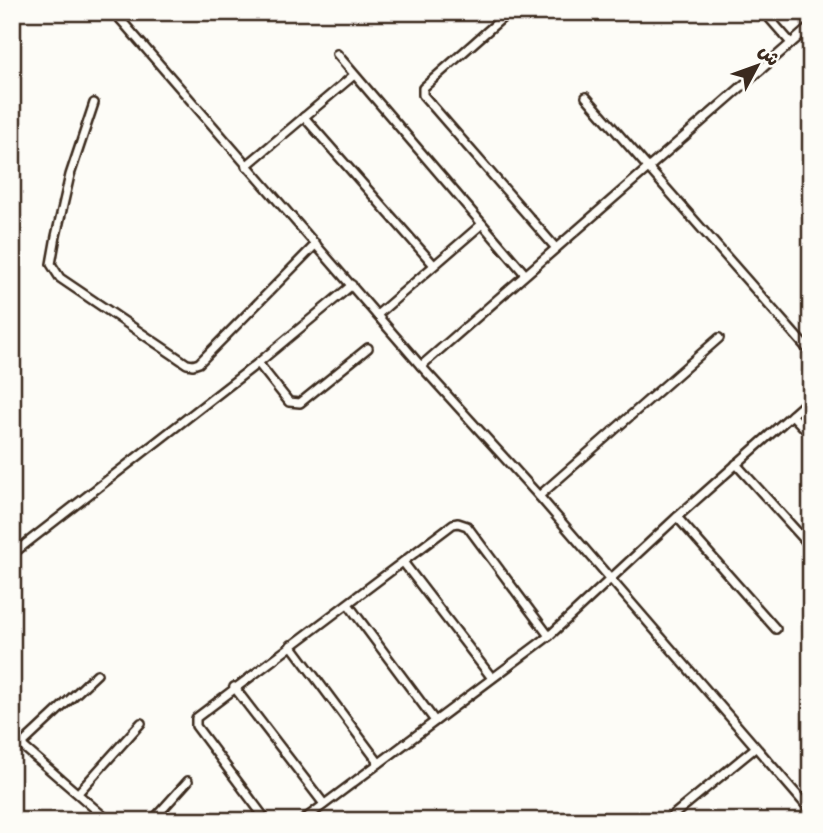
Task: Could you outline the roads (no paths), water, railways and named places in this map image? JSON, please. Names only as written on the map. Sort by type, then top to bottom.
[{"type":"street","points":[[114,12],[421,366],[539,496],[811,811]]},
{"type":"street","points":[[121,20],[130,12]]},
{"type":"street","points":[[509,12],[423,88],[422,93],[555,247]]},
{"type":"street","points":[[764,12],[791,43]]},
{"type":"street","points":[[421,366],[811,26]]},
{"type":"street","points":[[337,54],[525,274]]},
{"type":"street","points":[[246,166],[354,75]]},
{"type":"street","points":[[586,97],[811,353]]},
{"type":"street","points":[[94,103],[70,175],[51,264],[60,278],[187,364],[193,366],[199,363],[316,244]]},
{"type":"street","points":[[304,117],[434,265]]},
{"type":"street","points":[[377,315],[482,224]]},
{"type":"street","points":[[15,552],[258,363],[352,285]]},
{"type":"street","points":[[539,496],[719,338]]},
{"type":"street","points":[[258,363],[289,402],[300,403],[368,348]]},
{"type":"street","points":[[302,821],[549,636],[677,516],[811,398]]},
{"type":"street","points":[[792,415],[811,435]]},
{"type":"street","points":[[736,464],[811,547]]},
{"type":"street","points":[[677,516],[776,629]]},
{"type":"street","points":[[267,821],[199,730],[195,721],[199,714],[453,524],[463,523],[467,526],[549,636]]},
{"type":"street","points":[[404,562],[492,678]]},
{"type":"street","points":[[348,604],[435,721]]},
{"type":"street","points":[[291,645],[379,763]]},
{"type":"street","points":[[22,744],[97,674]]},
{"type":"street","points":[[234,687],[324,804]]},
{"type":"street","points":[[78,793],[141,723]]},
{"type":"street","points":[[12,737],[109,821]]},
{"type":"street","points":[[666,821],[755,748]]},
{"type":"street","points":[[152,821],[188,781]]}]
